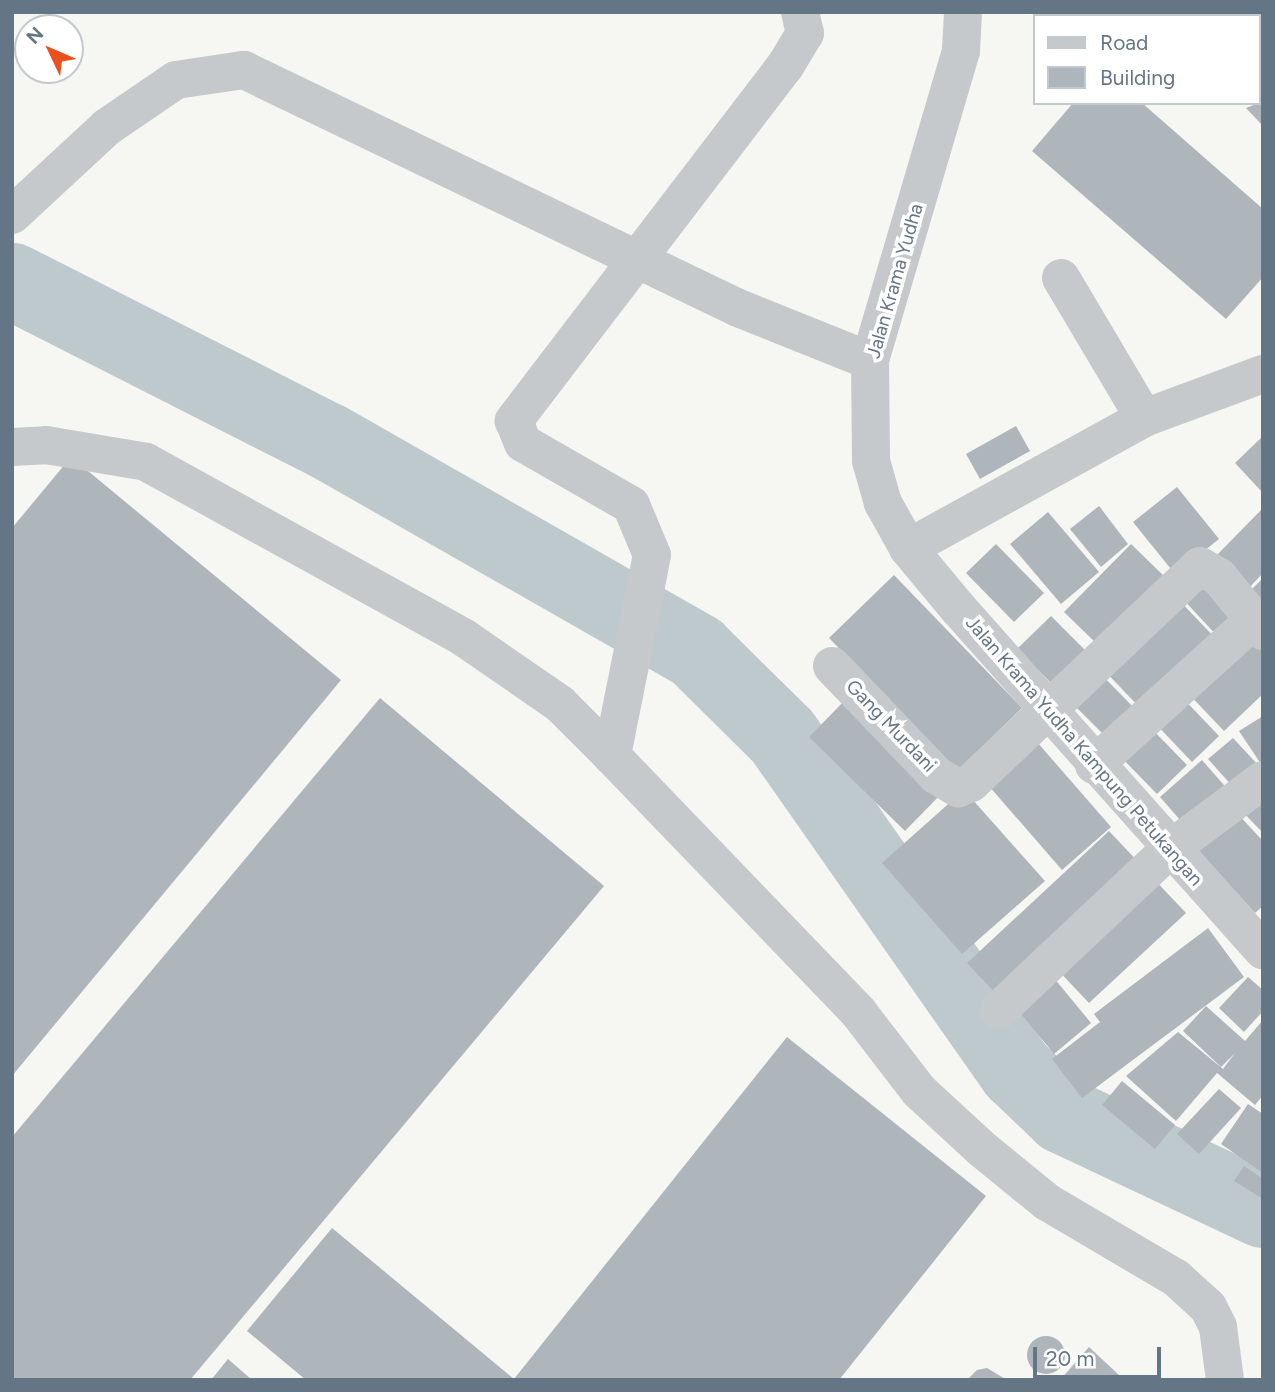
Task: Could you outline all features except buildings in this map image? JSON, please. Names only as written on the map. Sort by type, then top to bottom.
[{"type":"street","points":[[612,756],[652,555],[631,505],[523,443],[514,421],[785,66],[805,33],[800,12]]},
{"type":"street","name":"Jalan Krama Yudha","points":[[908,548],[883,503],[871,461],[870,361],[961,51],[963,12]]},
{"type":"street","points":[[12,215],[107,127],[176,80],[244,70],[638,260],[870,361]]},
{"type":"street","points":[[1061,278],[1144,418]]},
{"type":"street","points":[[908,548],[1144,418],[1263,374]]},
{"type":"street","points":[[12,447],[46,445],[146,462],[463,637],[560,704],[973,1141],[1047,1202],[1176,1278],[1208,1307],[1218,1327],[1225,1380]]},
{"type":"street","name":"Jalan Krama Yudha Kampung Petukangan","points":[[908,548],[1094,765],[1263,951]]},
{"type":"street","points":[[1044,708],[1200,566],[1219,577],[1258,626],[1094,765]]},
{"type":"street","name":"Gang Murdani","points":[[832,666],[936,775],[958,788],[971,783],[1044,708]]},
{"type":"street","points":[[999,1010],[1169,850],[1263,780]]},
{"type":"waterway","points":[[12,281],[326,440],[697,652],[782,736],[1017,1071],[1063,1115],[1263,1209]]}]
